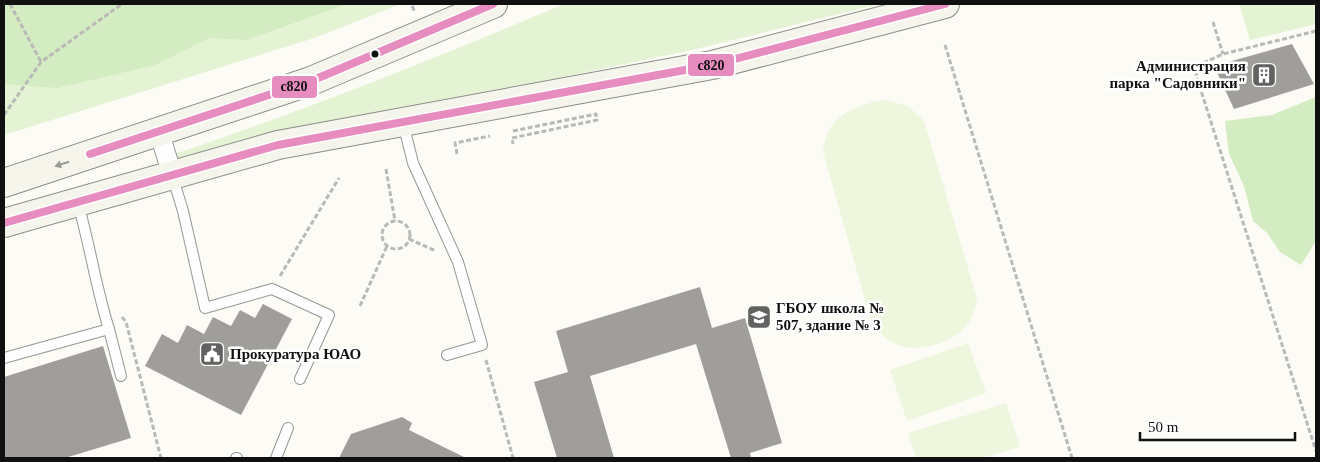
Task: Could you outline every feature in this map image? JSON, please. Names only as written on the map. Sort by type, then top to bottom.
[{"type":"main road","points":[[4,183],[311,81],[493,4]]},
{"type":"main road","points":[[4,224],[77,201],[278,145],[712,65],[945,4]]},
{"type":"street","points":[[159,132],[172,174]]},
{"type":"lane","points":[[403,122],[413,162],[458,262],[482,345],[447,355]]},
{"type":"lane","points":[[172,174],[183,211],[205,308],[272,289],[329,315],[300,379]]},
{"type":"lane","points":[[77,201],[89,240],[99,296],[121,376]]},
{"type":"lane","points":[[4,358],[109,329]]},
{"type":"lane","points":[[276,458],[288,428]]},
{"type":"path","points":[[10,4],[41,62]]},
{"type":"path","points":[[4,115],[41,62],[122,4]]},
{"type":"path","points":[[1213,22],[1223,54]]},
{"type":"path","points":[[1316,31],[1223,54],[1201,64],[1196,75],[1316,451]]},
{"type":"path","points":[[945,45],[1072,458]]},
{"type":"path","points":[[513,131],[596,114],[597,120],[512,138],[513,144]]},
{"type":"path","points":[[457,154],[455,143],[490,136]]},
{"type":"path","points":[[386,169],[394,221]]},
{"type":"path","points":[[272,289],[339,178]]},
{"type":"path","points":[[360,306],[386,246],[382,233],[386,225],[394,221],[407,226],[409,239]]},
{"type":"path","points":[[409,239],[458,262]]},
{"type":"path","points":[[386,246],[400,249],[409,239]]},
{"type":"path","points":[[126,322],[161,458]]},
{"type":"path","points":[[482,345],[513,458]]},
{"type":"green space","points":[[4,4],[401,4],[314,38],[4,135]]},
{"type":"green space","points":[[4,4],[347,4],[247,40],[209,38],[155,65],[58,88],[4,84]]},
{"type":"green space","points":[[564,4],[880,4],[692,50],[558,78],[381,111],[274,136],[176,163],[172,155],[369,83]]},
{"type":"green space","points":[[1239,4],[1316,4],[1316,24],[1250,40]]},
{"type":"green space","points":[[1316,97],[1316,241],[1301,265],[1280,252],[1267,233],[1253,221],[1244,186],[1229,154],[1225,121],[1272,115]]},
{"type":"green space","points":[[885,100],[908,106],[924,121],[977,298],[973,316],[964,329],[943,342],[923,347],[904,347],[888,340],[881,334],[870,317],[823,152],[825,140],[835,121],[852,109]]},
{"type":"green space","points":[[968,343],[986,393],[907,421],[890,370]]},
{"type":"green space","points":[[1006,403],[1020,447],[982,458],[916,458],[908,433]]},
{"type":"building","name":"Администрация парка \"Садовники\"","points":[[1292,44],[1314,84],[1234,109],[1214,66]]},
{"type":"building","points":[[700,287],[712,328],[745,318],[782,443],[750,453],[751,458],[731,458],[696,344],[590,376],[614,458],[557,458],[534,382],[568,372],[556,331]]},
{"type":"building","name":"Прокуратура ЮАО","points":[[263,304],[292,319],[241,415],[145,366],[162,334],[178,343],[187,325],[204,334],[213,317],[231,326],[240,310],[255,318]]},
{"type":"building","points":[[103,346],[131,438],[65,458],[4,458],[4,377]]},
{"type":"building","points":[[402,417],[412,423],[409,430],[466,458],[339,458],[351,434]]},
{"type":"transit line","name":"с820","points":[[90,154],[311,81],[493,4]]},
{"type":"transit line","name":"с820","points":[[4,223],[278,145],[712,65],[945,4]]},
{"type":"place","name":"Администрация парка \"Садовники\"","points":[[1264,75]]},
{"type":"place","name":"ГБОУ школа № 507, здание № 3","points":[[759,317]]},
{"type":"place","name":"Прокуратура ЮАО","points":[[212,354]]}]
